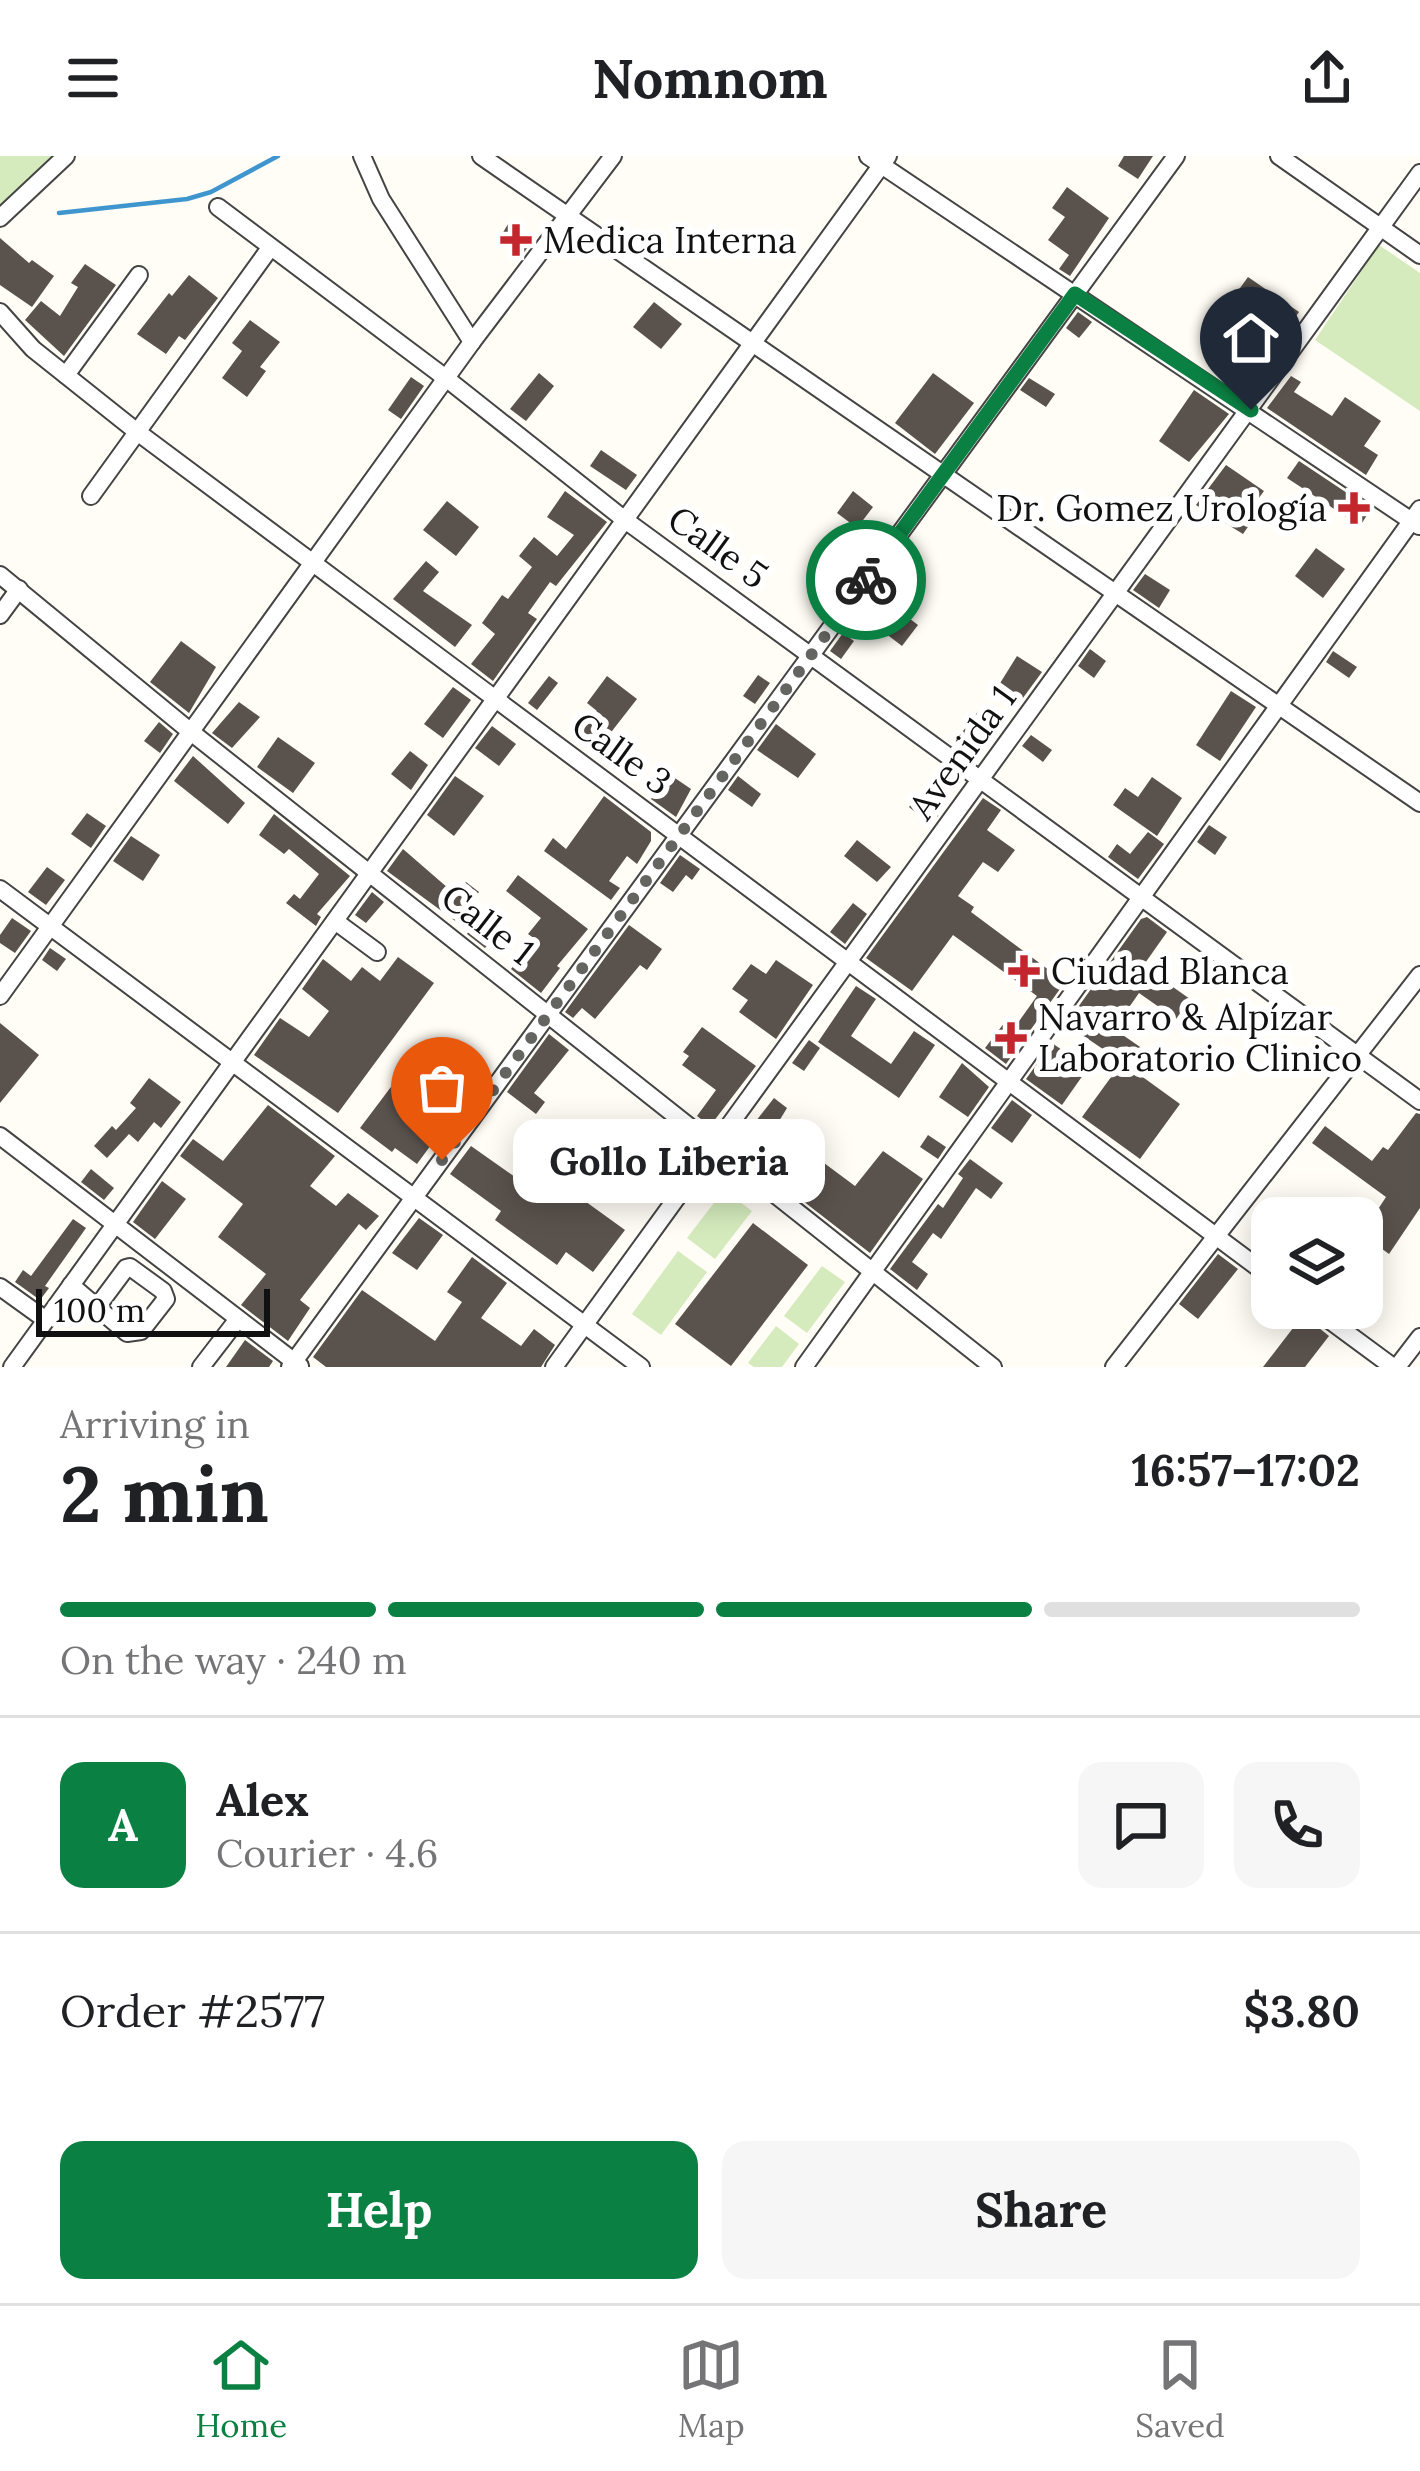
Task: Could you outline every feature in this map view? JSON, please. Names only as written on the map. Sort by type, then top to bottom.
[{"type":"street","points":[[0,218],[66,156]]},
{"type":"street","points":[[362,156],[381,199],[472,342]]},
{"type":"street","points":[[481,156],[1420,803]]},
{"type":"street","points":[[0,996],[472,342],[613,156]]},
{"type":"street","points":[[0,1136],[295,1365],[1176,156]]},
{"type":"street","points":[[1279,156],[1420,255]]},
{"type":"street","points":[[12,1367],[752,344],[879,159],[1417,519],[1278,704],[803,1367]]},
{"type":"street","name":"Avenida 1","points":[[554,1367],[1420,173]]},
{"type":"street","name":"Calle 5","points":[[218,207],[625,520],[1420,1101]]},
{"type":"street","points":[[91,496],[270,248]]},
{"type":"street","points":[[66,375],[140,275]]},
{"type":"street","name":"Calle 3","points":[[0,312],[33,350],[136,430],[1251,1263]]},
{"type":"street","name":"Calle 1","points":[[0,575],[191,732],[993,1367]]},
{"type":"street","points":[[0,615],[19,589]]},
{"type":"street","points":[[0,889],[641,1367]]},
{"type":"street","points":[[335,921],[376,952]]},
{"type":"street","points":[[1114,1367],[1420,975]]},
{"type":"street","points":[[71,1285],[97,1307]]},
{"type":"street","points":[[0,1287],[46,1320]]},
{"type":"street","points":[[201,1367],[238,1319]]},
{"type":"street","points":[[1342,1329],[1395,1367],[1420,1336]]},
{"type":"green space","points":[[0,156],[53,156],[0,205]]},
{"type":"green space","points":[[1379,245],[1420,273],[1420,411],[1315,340]]},
{"type":"green space","points":[[724,1190],[752,1211],[715,1259],[687,1238]]},
{"type":"green space","points":[[678,1251],[707,1272],[661,1335],[632,1314]]},
{"type":"green space","points":[[822,1266],[845,1282],[807,1333],[784,1316]]},
{"type":"green space","points":[[776,1326],[799,1344],[782,1367],[754,1367],[748,1363]]},
{"type":"building","points":[[1124,156],[1153,156],[1138,179],[1118,166]]},
{"type":"building","points":[[1067,187],[1109,218],[1070,276],[1059,269],[1069,255],[1048,240],[1065,217],[1052,208]]},
{"type":"building","name":"Medica Interna","points":[[508,224],[534,239],[522,255],[498,241]]},
{"type":"building","points":[[0,238],[29,263],[32,260],[54,276],[32,307],[0,285]]},
{"type":"building","points":[[85,264],[116,285],[64,356],[25,320],[41,301],[60,316],[78,287],[71,283]]},
{"type":"building","points":[[189,275],[218,298],[185,340],[179,336],[166,354],[137,334]]},
{"type":"building","points":[[1248,277],[1299,312],[1272,350],[1248,336],[1261,313],[1235,295]]},
{"type":"building","points":[[654,302],[682,324],[661,349],[633,327]]},
{"type":"building","points":[[1078,312],[1092,322],[1079,338],[1066,328]]},
{"type":"building","points":[[250,320],[280,342],[260,367],[266,371],[247,397],[222,378],[242,351],[232,343]]},
{"type":"building","points":[[1228,362],[1254,380],[1244,393],[1218,376]]},
{"type":"building","points":[[539,373],[554,386],[526,421],[510,409]]},
{"type":"building","points":[[933,373],[974,403],[935,454],[895,423]]},
{"type":"building","points":[[1291,376],[1301,382],[1294,392],[1332,416],[1345,397],[1381,421],[1364,446],[1378,455],[1366,475],[1267,408]]},
{"type":"building","points":[[411,377],[424,386],[401,419],[388,410]]},
{"type":"building","points":[[1029,378],[1055,394],[1046,407],[1020,390]]},
{"type":"building","points":[[1194,390],[1229,414],[1189,462],[1159,441]]},
{"type":"building","points":[[601,450],[637,475],[626,490],[590,466]]},
{"type":"building","points":[[1299,461],[1371,509],[1360,526],[1287,478]]},
{"type":"building","points":[[1226,465],[1264,491],[1245,517],[1252,521],[1243,534],[1196,505]]},
{"type":"building","points":[[565,491],[607,522],[556,586],[550,582],[528,613],[537,619],[493,681],[471,664],[495,634],[482,623],[502,595],[508,599],[532,567],[519,556],[534,537],[557,556],[574,535],[547,517]]},
{"type":"building","points":[[853,491],[873,507],[857,528],[837,513]]},
{"type":"building","points":[[447,501],[479,527],[456,556],[423,530]]},
{"type":"building","points":[[1316,548],[1345,569],[1323,598],[1295,576]]},
{"type":"building","points":[[426,561],[439,572],[423,591],[472,625],[455,647],[393,599]]},
{"type":"building","points":[[1145,574],[1170,590],[1159,608],[1133,590]]},
{"type":"building","points":[[876,593],[918,625],[902,646],[860,614]]},
{"type":"building","points":[[843,633],[854,641],[841,659],[830,651]]},
{"type":"building","points":[[181,641],[216,667],[189,713],[150,682]]},
{"type":"building","points":[[1090,649],[1106,661],[1094,678],[1078,666]]},
{"type":"building","points":[[1333,651],[1357,667],[1349,678],[1326,662]]},
{"type":"building","points":[[1017,656],[1042,672],[1020,702],[997,688]]},
{"type":"building","points":[[758,675],[770,683],[755,704],[743,696]]},
{"type":"building","points":[[549,676],[558,683],[537,710],[528,703]]},
{"type":"building","points":[[607,676],[637,699],[594,754],[575,739],[597,711],[587,703]]},
{"type":"building","points":[[453,687],[471,700],[443,738],[424,724]]},
{"type":"building","points":[[1231,691],[1256,707],[1220,761],[1196,745]]},
{"type":"building","points":[[239,702],[260,717],[232,748],[212,733]]},
{"type":"building","points":[[979,710],[1002,726],[978,760],[954,743]]},
{"type":"building","points":[[159,722],[173,734],[160,753],[144,741]]},
{"type":"building","points":[[776,724],[816,754],[798,778],[757,750]]},
{"type":"building","points":[[492,726],[516,744],[499,766],[475,748]]},
{"type":"building","points":[[1031,735],[1052,750],[1043,762],[1022,746]]},
{"type":"building","points":[[278,737],[315,763],[293,793],[257,767]]},
{"type":"building","points":[[410,751],[428,765],[411,790],[391,774]]},
{"type":"building","points":[[193,756],[245,803],[228,824],[174,781]]},
{"type":"building","points":[[669,774],[691,789],[676,817],[651,799]]},
{"type":"building","points":[[455,776],[484,796],[454,836],[427,815]]},
{"type":"building","points":[[738,776],[761,794],[752,807],[728,790]]},
{"type":"building","points":[[1152,777],[1182,798],[1157,836],[1113,805],[1125,788],[1138,797]]},
{"type":"building","points":[[924,788],[946,805],[931,825],[909,807]]},
{"type":"building","points":[[604,796],[651,832],[651,841],[637,864],[627,856],[609,881],[620,888],[611,900],[544,851],[553,838],[566,849]]},
{"type":"building","points":[[983,798],[1001,810],[987,830],[1015,850],[998,872],[983,862],[958,896],[974,907],[971,912],[1065,982],[1006,1064],[985,1048],[1008,1018],[1017,1024],[1037,996],[953,935],[912,991],[866,958]]},
{"type":"building","points":[[87,813],[106,826],[91,848],[71,834]]},
{"type":"building","points":[[274,814],[350,876],[317,914],[321,917],[316,926],[286,903],[294,894],[300,899],[319,874],[289,849],[284,854],[259,835]]},
{"type":"building","points":[[1209,825],[1227,837],[1215,855],[1197,842]]},
{"type":"building","points":[[1148,832],[1164,844],[1138,879],[1108,857],[1117,844],[1130,854]]},
{"type":"building","points":[[131,836],[160,855],[143,881],[113,861]]},
{"type":"building","points":[[857,840],[891,867],[877,882],[844,856]]},
{"type":"building","points":[[403,849],[456,895],[466,882],[479,892],[469,905],[500,929],[485,948],[387,871]]},
{"type":"building","points":[[680,855],[700,869],[692,880],[686,875],[673,892],[660,883]]},
{"type":"building","points":[[47,867],[65,880],[46,905],[28,892]]},
{"type":"building","points":[[518,875],[588,929],[541,993],[511,969],[535,939],[528,934],[541,918],[506,891]]},
{"type":"building","points":[[372,892],[384,902],[366,923],[355,915]]},
{"type":"building","points":[[853,903],[867,914],[845,944],[830,932]]},
{"type":"building","points":[[1147,917],[1167,932],[1143,966],[1190,999],[1176,1019],[1139,993],[1114,1029],[1146,1051],[1133,1070],[1180,1104],[1140,1159],[1082,1117],[1122,1062],[1066,1024]]},
{"type":"building","points":[[12,918],[31,931],[15,953],[0,943]]},
{"type":"building","points":[[629,925],[662,949],[647,970],[640,965],[595,1019],[582,1008],[573,1018],[565,1012]]},
{"type":"building","points":[[50,948],[66,959],[57,971],[42,960]]},
{"type":"building","points":[[398,957],[434,983],[338,1113],[254,1055],[280,1018],[309,1037],[329,1011],[302,989],[323,959],[351,981],[362,967],[380,981]]},
{"type":"building","points":[[776,960],[813,985],[776,1039],[739,1012],[748,1000],[732,989],[751,964],[766,974]]},
{"type":"building","points":[[856,986],[876,999],[851,1036],[891,1064],[914,1031],[935,1045],[899,1098],[818,1042]]},
{"type":"building","points":[[0,1023],[39,1055],[0,1103]]},
{"type":"building","points":[[702,1027],[756,1066],[710,1126],[697,1116],[716,1090],[682,1065],[689,1056],[683,1052]]},
{"type":"building","points":[[549,1034],[569,1050],[534,1093],[545,1102],[536,1114],[507,1092]]},
{"type":"building","points":[[809,1040],[820,1048],[804,1071],[792,1063]]},
{"type":"building","points":[[1052,1043],[1088,1068],[1062,1105],[1026,1079]]},
{"type":"building","points":[[463,1059],[483,1074],[417,1164],[360,1128],[406,1067],[439,1090]]},
{"type":"building","points":[[962,1063],[989,1087],[968,1117],[939,1097]]},
{"type":"building","points":[[149,1078],[181,1102],[161,1128],[154,1122],[138,1142],[129,1134],[107,1158],[94,1146],[136,1108],[130,1103]]},
{"type":"building","points":[[774,1098],[787,1108],[756,1159],[737,1145]]},
{"type":"building","points":[[1012,1100],[1032,1115],[1012,1143],[991,1128]]},
{"type":"building","points":[[268,1105],[335,1156],[310,1186],[336,1206],[348,1193],[379,1216],[366,1230],[359,1224],[300,1300],[310,1308],[288,1341],[241,1305],[266,1274],[218,1237],[243,1204],[180,1156],[193,1139],[223,1161]]},
{"type":"building","points":[[1416,1113],[1420,1114],[1420,1208],[1389,1254],[1383,1250],[1386,1197],[1312,1143],[1325,1126],[1372,1161],[1383,1147],[1388,1150]]},
{"type":"building","points":[[674,1131],[691,1144],[693,1153],[671,1184],[655,1173],[667,1155],[663,1144]]},
{"type":"building","points":[[928,1135],[946,1147],[938,1159],[920,1147]]},
{"type":"building","points":[[471,1146],[522,1182],[535,1165],[625,1230],[593,1272],[566,1252],[557,1265],[495,1220],[501,1211],[450,1174]]},
{"type":"building","points":[[883,1151],[923,1179],[870,1253],[794,1194],[820,1160],[855,1186]]},
{"type":"building","points":[[970,1159],[1003,1183],[991,1199],[976,1188],[941,1239],[933,1233],[912,1262],[928,1274],[917,1290],[890,1269],[938,1204],[943,1208]]},
{"type":"building","points":[[91,1169],[114,1188],[104,1200],[81,1182]]},
{"type":"building","points":[[162,1181],[186,1199],[155,1239],[133,1222]]},
{"type":"building","points":[[419,1218],[443,1235],[417,1270],[392,1253]]},
{"type":"building","points":[[73,1219],[86,1228],[40,1300],[15,1282],[23,1270],[31,1276]]},
{"type":"building","points":[[753,1223],[808,1265],[731,1366],[675,1324]]},
{"type":"building","points":[[1218,1254],[1238,1269],[1198,1319],[1179,1304]]},
{"type":"building","points":[[472,1257],[507,1283],[481,1318],[521,1346],[534,1329],[555,1345],[541,1367],[326,1367],[313,1357],[362,1290],[435,1341],[462,1302],[447,1292]]},
{"type":"building","points":[[1292,1329],[1320,1329],[1329,1336],[1305,1367],[1263,1367]]},
{"type":"building","points":[[245,1340],[273,1361],[269,1367],[226,1367]]},
{"type":"waterway","points":[[59,213],[187,199],[211,192],[278,156]]},
{"type":"way so far","points":[[442,1160],[866,580]]},
{"type":"place","name":"Medica Interna","points":[[516,240]]},
{"type":"place","name":"Dr. Gomez Urología","points":[[1354,508]]},
{"type":"place","name":"Ciudad Blanca","points":[[1024,971]]},
{"type":"place","name":"Navarro & Alpízar Laboratorio Clinico","points":[[1011,1038]]},
{"type":"place","name":"Gollo Liberia","points":[[442,1160]]},
{"type":"route","points":[[866,580],[1075,294],[1251,410]]}]
